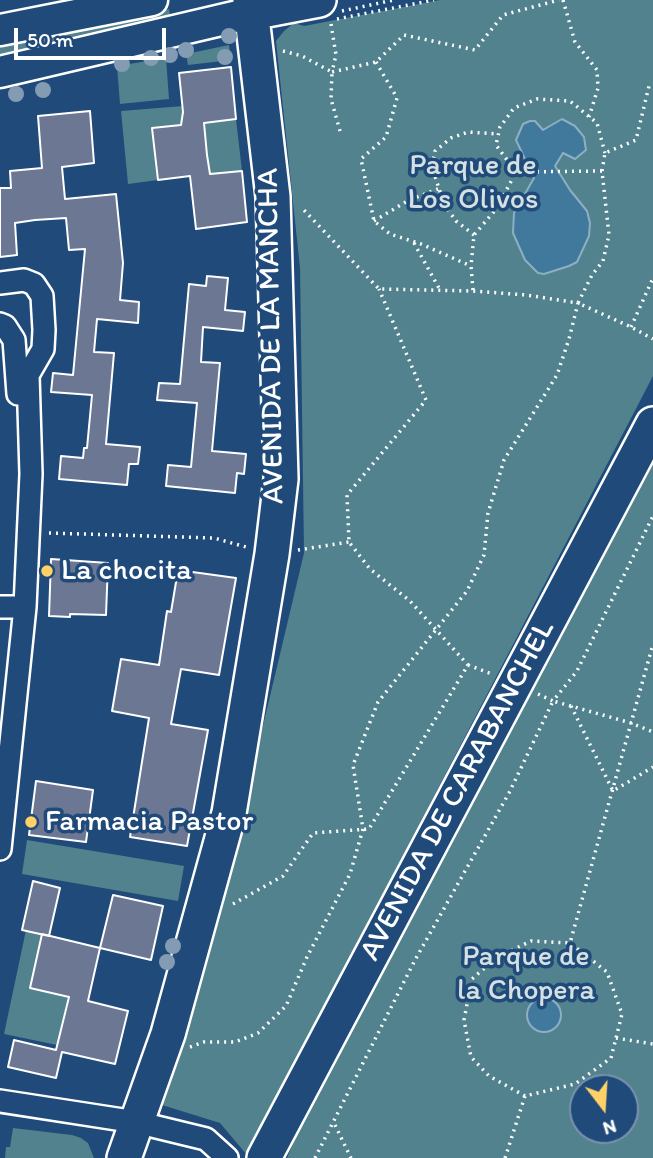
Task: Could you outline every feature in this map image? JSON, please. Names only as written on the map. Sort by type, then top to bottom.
[{"type":"main road","points":[[0,30],[152,0]]},
{"type":"main road","points":[[0,72],[254,4],[319,6]]},
{"type":"main road","name":"AVENIDA DE LA MANCHA","points":[[124,1158],[167,1034],[229,813],[272,554],[281,479],[273,197],[254,4]]},
{"type":"main road","name":"AVENIDA DE CARABANCHEL","points":[[264,1158],[653,424]]},
{"type":"street","points":[[0,283],[24,281],[34,284],[42,296],[43,349],[28,375],[30,474],[25,599],[0,849]]},
{"type":"street","points":[[0,324],[5,326],[14,340],[21,448],[25,599]]},
{"type":"street","points":[[0,607],[25,599]]},
{"type":"street","points":[[0,1101],[136,1122],[206,1139],[226,1158]]},
{"type":"path","points":[[319,6],[322,15],[394,0]]},
{"type":"path","points":[[319,6],[434,0]]},
{"type":"path","points":[[281,50],[302,56],[332,72],[376,62],[404,35],[475,50],[503,15],[561,0],[575,42],[597,70],[598,88],[589,117]]},
{"type":"path","points":[[319,6],[336,55],[331,99],[340,131]]},
{"type":"path","points":[[376,62],[397,99],[386,137],[361,159],[374,221],[390,234],[471,266]]},
{"type":"path","points":[[606,153],[636,140],[649,86],[653,84]]},
{"type":"path","points":[[186,1048],[204,1042],[234,1042],[258,1033],[286,1006],[307,957],[350,874],[363,829],[353,765],[378,702],[467,591],[484,555],[488,513],[504,460],[557,374],[578,303],[592,275],[603,261],[609,235],[602,171],[606,153],[597,123],[570,101],[537,99],[514,108],[500,127],[496,145],[516,172]]},
{"type":"path","points":[[474,235],[456,221],[444,204],[432,167],[435,151],[451,138],[468,132],[498,134]]},
{"type":"path","points":[[516,172],[602,171]]},
{"type":"path","points":[[473,290],[471,266],[474,235],[497,208],[516,172]]},
{"type":"path","points":[[374,221],[409,200],[438,189]]},
{"type":"path","points":[[230,905],[283,876],[313,833],[369,829],[468,665],[410,601],[370,569],[349,542],[347,495],[426,400],[379,289],[297,203]]},
{"type":"path","points":[[413,241],[440,290]]},
{"type":"path","points":[[631,327],[653,278]]},
{"type":"path","points":[[379,289],[473,290],[578,303],[653,339]]},
{"type":"path","points":[[315,1158],[415,960],[509,793],[553,701],[577,671],[653,516]]},
{"type":"path","points":[[46,533],[214,538],[272,554],[349,542]]},
{"type":"path","points":[[570,943],[652,648]]},
{"type":"path","points":[[553,701],[653,732]]},
{"type":"path","points":[[571,706],[613,791]]},
{"type":"path","points":[[613,791],[653,767]]},
{"type":"path","points":[[531,940],[570,943],[607,972],[622,1014],[611,1058],[575,1084],[525,1096],[489,1076],[471,1057],[464,1020],[472,979],[496,958],[531,940]]},
{"type":"path","points":[[616,1038],[653,1044]]},
{"type":"path","points":[[505,1158],[525,1096]]},
{"type":"path","points":[[334,1124],[351,1158]]},
{"type":"green space","name":"Parque de Los Olivos","points":[[440,0],[653,0],[653,376],[247,1155],[220,1123],[162,1105],[219,911],[304,553],[300,268],[276,41],[294,23],[304,26]]},
{"type":"green space","points":[[169,9],[171,20],[0,63],[0,44]]},
{"type":"green space","points":[[229,45],[231,60],[188,65],[186,54]]},
{"type":"green space","points":[[166,58],[169,99],[120,104],[117,66]]},
{"type":"green space","points":[[183,106],[185,125],[152,129],[158,180],[128,184],[121,111]]},
{"type":"green space","points":[[236,119],[242,171],[210,175],[204,123]]},
{"type":"green space","name":"Parque de la Chopera","points":[[653,464],[653,1158],[287,1158],[296,1136]]},
{"type":"green space","points":[[27,840],[184,866],[178,901],[22,874]]},
{"type":"green space","points":[[26,930],[42,934],[30,988],[49,992],[72,981],[57,1045],[4,1034]]},
{"type":"green space","points":[[13,1128],[81,1138],[88,1143],[94,1158],[5,1158]]},
{"type":"water","points":[[562,119],[575,126],[584,137],[586,150],[575,159],[563,153],[555,166],[587,211],[589,236],[577,262],[544,274],[538,273],[525,260],[513,233],[514,213],[534,178],[516,140],[523,124],[535,121],[543,130]]},
{"type":"water","points":[[544,998],[556,1003],[561,1015],[556,1027],[544,1032],[532,1027],[527,1015],[532,1003]]},
{"type":"building","points":[[231,67],[236,119],[204,123],[207,155],[210,174],[242,171],[247,222],[196,229],[190,176],[158,180],[152,128],[181,125],[183,112],[179,73]]},
{"type":"building","points":[[90,111],[94,163],[62,167],[65,199],[116,194],[123,263],[120,300],[139,302],[138,323],[97,319],[94,352],[114,353],[106,444],[140,447],[138,464],[129,464],[127,485],[59,479],[61,456],[83,458],[84,448],[87,448],[92,395],[51,392],[53,373],[73,375],[85,249],[69,250],[66,218],[35,220],[15,223],[17,255],[0,257],[0,188],[11,188],[10,171],[42,168],[38,116]]},
{"type":"building","points":[[207,276],[228,278],[225,310],[245,312],[243,331],[203,327],[201,362],[220,363],[212,451],[246,454],[244,474],[237,473],[235,493],[166,486],[168,465],[191,467],[197,403],[157,400],[159,383],[180,384],[189,284],[206,286]]},
{"type":"building","points":[[51,559],[108,563],[106,615],[49,616]]},
{"type":"building","points":[[178,570],[236,578],[219,675],[181,669],[171,724],[208,730],[187,846],[130,837],[149,718],[112,711],[121,659],[159,665],[167,611],[171,612]]},
{"type":"building","points":[[36,781],[93,790],[86,842],[29,835]]},
{"type":"building","points":[[33,881],[60,888],[49,936],[22,930]]},
{"type":"building","points":[[113,895],[163,906],[151,960],[100,948]]},
{"type":"building","points":[[42,934],[100,948],[88,1001],[128,1011],[115,1064],[62,1052],[56,1078],[8,1067],[14,1040],[56,1050],[69,997],[30,988]]},
{"type":"place","name":"La chocita","points":[[47,571]]},
{"type":"place","name":"Farmacia Pastor","points":[[31,822]]}]
